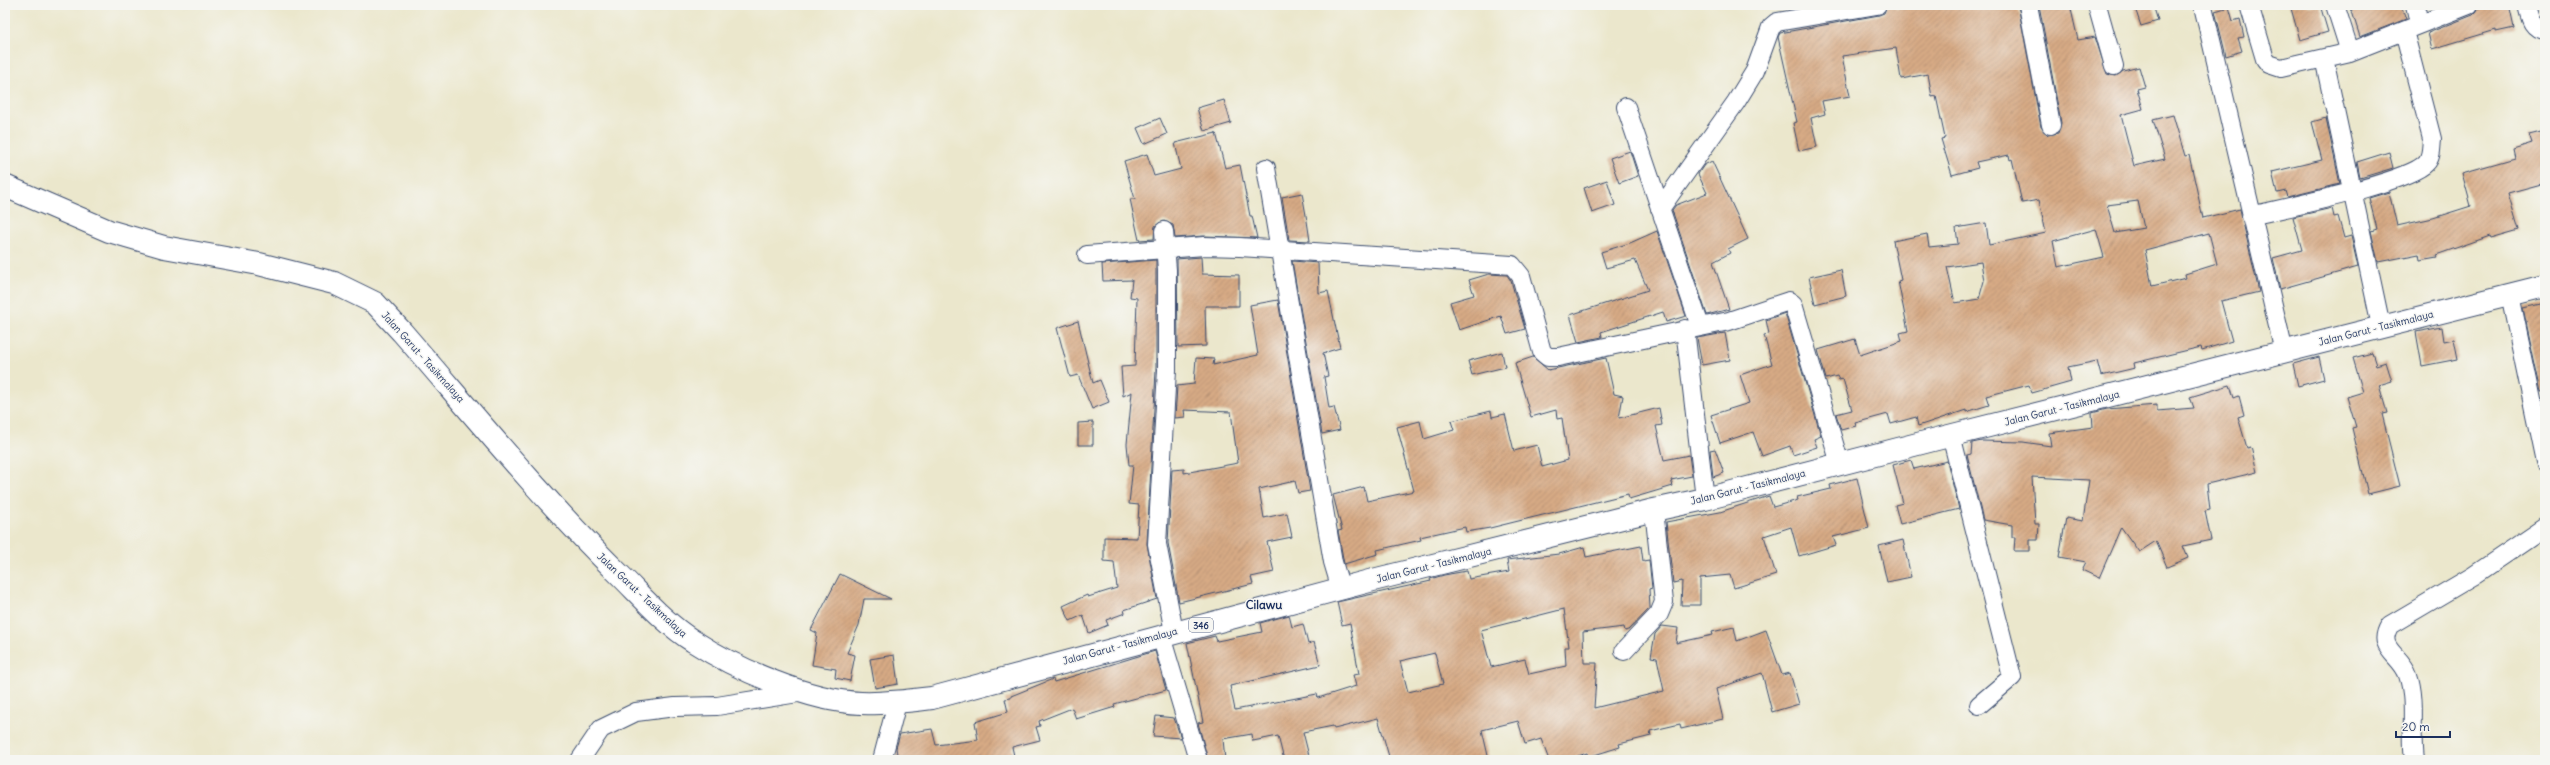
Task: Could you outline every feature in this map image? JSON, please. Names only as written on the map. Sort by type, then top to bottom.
[{"type":"main road","name":"Jalan Garut - Tasikmalaya","points":[[5,186],[109,231],[164,247],[259,264],[334,283],[375,304],[402,332],[586,541],[658,612],[691,640],[738,667],[805,692],[827,698],[859,703],[897,703],[932,698],[1341,589],[1654,510],[1705,499],[2381,326],[2545,286]]},
{"type":"street","points":[[1660,209],[1755,71],[1770,28],[1777,22],[1876,5]]},
{"type":"street","points":[[2028,5],[2051,125]]},
{"type":"street","points":[[2097,5],[2114,66]]},
{"type":"street","points":[[2203,5],[2251,216],[2284,352]]},
{"type":"street","points":[[2249,5],[2265,59],[2269,64],[2281,68],[2350,52],[2469,5]]},
{"type":"street","points":[[2335,5],[2350,52]]},
{"type":"street","points":[[2251,216],[2353,191],[2416,170],[2427,162],[2431,154],[2432,139],[2412,27],[2415,5]]},
{"type":"street","points":[[2526,5],[2534,26],[2545,30]]},
{"type":"street","points":[[2324,58],[2381,326]]},
{"type":"street","points":[[1626,107],[1660,209],[1692,327],[1705,499]]},
{"type":"street","points":[[1266,168],[1332,562],[1341,589]]},
{"type":"street","points":[[1164,240],[1167,370],[1157,544],[1168,634],[1198,760]]},
{"type":"street","points":[[1087,255],[1164,240],[1211,246],[1279,251],[1512,265],[1521,276],[1542,352],[1548,357],[1558,357],[1729,320],[1783,302],[1793,304],[1840,464]]},
{"type":"street","points":[[2510,295],[2545,462]]},
{"type":"street","points":[[1951,436],[2012,676],[1979,705]]},
{"type":"street","points":[[1624,651],[1659,614],[1664,602],[1654,510]]},
{"type":"street","points":[[2414,760],[2411,691],[2408,674],[2385,643],[2385,633],[2390,625],[2473,576],[2545,527]]},
{"type":"street","points":[[580,760],[601,729],[636,712],[675,707],[716,706],[805,692]]},
{"type":"street","points":[[882,760],[897,703]]},
{"type":"building","points":[[1887,5],[1895,5],[1896,8],[1917,5],[2018,5],[2041,127],[2048,135],[2058,133],[2061,123],[2039,5],[2070,5],[2078,40],[2095,37],[2107,74],[2116,76],[2123,71],[2139,67],[2145,87],[2137,89],[2143,109],[2121,115],[2134,166],[2165,159],[2153,120],[2173,115],[2185,156],[2189,155],[2203,218],[2240,209],[2259,292],[2221,301],[2232,341],[2202,350],[2201,347],[2134,363],[2135,368],[2101,376],[2097,361],[2068,367],[2071,382],[2032,393],[2029,385],[1986,396],[1989,405],[1966,412],[1966,410],[1918,426],[1916,417],[1891,424],[1888,414],[1855,423],[1856,426],[1841,430],[1836,414],[1852,410],[1843,379],[1839,380],[1837,376],[1826,379],[1818,350],[1855,339],[1860,355],[1902,341],[1900,333],[1908,331],[1898,281],[1901,280],[1893,241],[1927,234],[1929,247],[1958,244],[1956,228],[1986,223],[1989,245],[2046,233],[2039,200],[2022,203],[2012,159],[2010,160],[2009,155],[1976,162],[1978,168],[1952,175],[1941,139],[1945,138],[1936,96],[1932,97],[1928,74],[1901,79],[1896,48],[1842,56],[1850,96],[1822,101],[1825,114],[1811,118],[1817,147],[1799,151],[1793,123],[1797,122],[1778,37],[1780,33],[1884,13]],"holes":[[[2138,201],[2144,228],[2115,233],[2107,205]],[[2096,229],[2104,257],[2058,267],[2053,241]],[[2209,233],[2217,264],[2185,274],[2186,278],[2152,286],[2145,250]],[[1981,262],[1984,281],[1979,299],[1955,303],[1947,267]]]},
{"type":"building","points":[[2134,5],[2153,5],[2158,21],[2141,26]]},
{"type":"building","points":[[2290,5],[2320,5],[2328,32],[2300,40]]},
{"type":"building","points":[[2350,5],[2401,5],[2406,19],[2360,37]]},
{"type":"building","points":[[2479,5],[2509,5],[2514,28],[2496,32],[2496,30],[2432,49],[2428,33],[2473,15],[2477,11]]},
{"type":"building","points":[[2229,7],[2233,21],[2240,19],[2244,37],[2238,38],[2242,51],[2226,56],[2215,11]]},
{"type":"building","points":[[1224,100],[1231,123],[1204,131],[1197,108]]},
{"type":"building","points":[[1160,118],[1167,134],[1144,144],[1137,128]]},
{"type":"building","points":[[2326,118],[2340,184],[2288,197],[2286,191],[2277,193],[2272,172],[2322,160],[2312,122]]},
{"type":"building","points":[[2545,130],[2545,183],[2508,193],[2519,230],[2491,238],[2490,236],[2436,255],[2437,257],[2420,260],[2419,254],[2378,262],[2371,231],[2377,229],[2369,198],[2389,192],[2397,226],[2433,218],[2471,206],[2462,173],[2515,158],[2513,149],[2532,143],[2529,134]]},
{"type":"building","points":[[1216,133],[1225,168],[1240,165],[1250,216],[1252,216],[1257,238],[1204,236],[1175,238],[1173,225],[1164,221],[1155,226],[1154,239],[1139,240],[1130,199],[1135,199],[1124,161],[1147,154],[1154,176],[1181,169],[1175,143]]},
{"type":"building","points":[[1630,151],[1638,176],[1619,183],[1610,158]]},
{"type":"building","points":[[2389,152],[2393,168],[2360,178],[2357,162]]},
{"type":"building","points":[[1712,161],[1748,239],[1728,249],[1730,253],[1713,262],[1729,309],[1707,315],[1672,210],[1676,205],[1707,193],[1698,174],[1704,165]]},
{"type":"building","points":[[1607,180],[1615,205],[1592,213],[1584,188]]},
{"type":"building","points":[[1302,193],[1310,241],[1289,240],[1282,197]]},
{"type":"building","points":[[2332,208],[2334,217],[2338,216],[2344,238],[2351,236],[2358,267],[2280,289],[2273,258],[2302,250],[2293,217]]},
{"type":"building","points":[[1657,231],[1686,316],[1666,322],[1663,312],[1601,332],[1602,337],[1578,342],[1570,315],[1648,290],[1635,260],[1606,268],[1601,252],[1630,243]]},
{"type":"building","points":[[1201,257],[1202,274],[1239,275],[1239,306],[1205,306],[1206,346],[1178,347],[1177,259]]},
{"type":"building","points":[[1156,260],[1156,370],[1147,544],[1157,599],[1124,610],[1125,613],[1106,620],[1108,625],[1089,633],[1083,615],[1070,621],[1063,606],[1087,595],[1088,597],[1117,588],[1114,562],[1104,561],[1104,537],[1137,538],[1139,505],[1129,504],[1133,465],[1129,465],[1127,444],[1132,392],[1123,396],[1121,367],[1135,366],[1137,298],[1130,297],[1132,280],[1103,281],[1102,264]]},
{"type":"building","points":[[1292,261],[1318,263],[1319,293],[1328,291],[1340,348],[1323,353],[1328,376],[1324,377],[1329,408],[1334,407],[1340,430],[1322,434]]},
{"type":"building","points":[[1841,270],[1846,296],[1815,304],[1809,277]]},
{"type":"building","points":[[1489,274],[1507,275],[1511,281],[1525,329],[1507,334],[1501,316],[1459,330],[1450,302],[1474,295],[1469,280]]},
{"type":"building","points":[[1278,300],[1310,491],[1298,493],[1295,481],[1259,489],[1264,518],[1287,513],[1292,537],[1267,542],[1274,572],[1251,577],[1253,584],[1179,602],[1168,543],[1172,470],[1184,469],[1184,473],[1238,463],[1231,412],[1184,410],[1185,417],[1175,418],[1177,386],[1194,384],[1196,358],[1214,359],[1213,365],[1258,355],[1250,305]]},
{"type":"building","points":[[2545,303],[2545,391],[2541,392],[2523,308]]},
{"type":"building","points":[[1785,313],[1821,436],[1814,439],[1817,447],[1793,455],[1790,446],[1762,456],[1753,432],[1720,443],[1711,415],[1749,403],[1740,375],[1772,364],[1764,335],[1769,334],[1766,320]]},
{"type":"building","points":[[1078,321],[1093,383],[1100,380],[1109,402],[1092,409],[1078,375],[1070,377],[1057,328]]},
{"type":"building","points":[[2442,327],[2444,341],[2454,339],[2458,359],[2422,366],[2416,332]]},
{"type":"building","points":[[1725,333],[1730,360],[1702,365],[1697,338]]},
{"type":"building","points":[[1502,352],[1505,367],[1472,375],[1468,361]]},
{"type":"building","points":[[2372,353],[2376,365],[2386,362],[2392,381],[2379,385],[2387,413],[2382,414],[2400,486],[2368,494],[2352,428],[2356,427],[2347,397],[2363,392],[2353,358]]},
{"type":"building","points":[[1533,357],[1548,370],[1606,358],[1614,394],[1623,396],[1619,418],[1659,408],[1662,425],[1656,426],[1664,460],[1689,455],[1692,476],[1671,480],[1673,486],[1629,499],[1628,494],[1490,528],[1466,532],[1465,527],[1420,537],[1421,540],[1377,550],[1378,554],[1344,564],[1338,531],[1342,530],[1333,495],[1364,487],[1367,501],[1414,491],[1397,427],[1420,421],[1424,439],[1454,430],[1451,421],[1491,411],[1492,417],[1505,414],[1514,451],[1537,445],[1542,467],[1568,460],[1562,418],[1557,419],[1556,410],[1531,417],[1515,363]]},
{"type":"building","points":[[2319,357],[2324,379],[2298,386],[2293,364]]},
{"type":"building","points":[[2230,385],[2234,398],[2239,396],[2244,415],[2238,417],[2247,448],[2251,447],[2257,472],[2207,484],[2210,510],[2205,511],[2211,540],[2183,546],[2188,558],[2167,567],[2156,541],[2139,552],[2121,527],[2099,578],[2082,570],[2086,562],[2059,557],[2066,518],[2083,521],[2089,480],[2032,477],[2035,524],[2039,524],[2038,540],[2030,540],[2030,551],[2014,551],[2015,537],[2012,537],[2012,525],[1983,520],[1967,455],[1971,454],[1972,443],[1982,441],[2023,442],[2051,446],[2049,433],[2093,427],[2092,413],[2107,409],[2157,405],[2157,411],[2194,408],[2190,397]]},
{"type":"building","points":[[1093,422],[1093,445],[1078,445],[1078,423]]},
{"type":"building","points":[[1715,449],[1724,473],[1713,477],[1710,450]]},
{"type":"building","points":[[1911,460],[1914,469],[1947,461],[1959,509],[1900,524],[1895,505],[1903,503],[1893,465]]},
{"type":"building","points":[[1857,478],[1869,528],[1833,537],[1836,545],[1799,556],[1791,527],[1764,536],[1776,575],[1734,588],[1730,575],[1700,578],[1700,605],[1681,605],[1682,581],[1673,583],[1666,522],[1720,512],[1769,496],[1773,507],[1798,500],[1797,497],[1831,489],[1830,485]]},
{"type":"building","points":[[1903,540],[1911,577],[1887,582],[1879,546]]},
{"type":"building","points":[[1641,546],[1643,561],[1649,560],[1652,588],[1649,589],[1650,608],[1629,630],[1625,631],[1624,627],[1583,632],[1584,663],[1597,663],[1594,708],[1664,691],[1657,658],[1651,657],[1655,634],[1662,626],[1678,628],[1676,643],[1713,635],[1712,632],[1734,627],[1737,641],[1766,630],[1782,675],[1790,673],[1799,704],[1772,712],[1762,673],[1716,689],[1723,719],[1681,729],[1680,724],[1650,731],[1651,736],[1619,744],[1620,747],[1588,757],[1587,753],[1566,760],[1549,760],[1541,739],[1525,744],[1518,721],[1482,730],[1489,760],[1390,760],[1378,718],[1334,729],[1333,726],[1303,732],[1310,760],[1284,760],[1278,736],[1253,741],[1252,734],[1223,739],[1225,760],[1208,760],[1198,723],[1203,722],[1187,643],[1215,636],[1217,641],[1262,632],[1260,623],[1289,615],[1292,627],[1303,624],[1308,644],[1314,642],[1320,665],[1230,686],[1235,710],[1317,694],[1318,698],[1356,686],[1353,675],[1359,674],[1350,623],[1342,625],[1337,602],[1431,581],[1430,579],[1444,575],[1467,571],[1469,579],[1509,572],[1507,560],[1559,554],[1584,547],[1586,557]],"holes":[[[1564,609],[1569,647],[1565,647],[1566,666],[1529,674],[1525,659],[1491,667],[1481,630]],[[1435,653],[1443,684],[1408,692],[1400,661]]]},
{"type":"building","points":[[840,574],[891,599],[864,599],[859,625],[847,653],[855,655],[850,681],[835,678],[836,669],[812,665],[817,633],[811,630]]},
{"type":"building","points":[[1155,651],[1166,690],[1114,704],[1115,707],[1076,719],[1072,708],[1039,721],[1040,726],[1036,727],[1040,740],[1012,747],[1015,760],[898,760],[896,748],[900,734],[932,729],[936,745],[978,740],[975,722],[1008,712],[1005,699],[1011,698],[1011,696],[1053,679],[1054,682]]},
{"type":"building","points":[[894,655],[898,684],[875,688],[870,659]]},
{"type":"building","points":[[1156,716],[1174,718],[1181,738],[1153,736]]},
{"type":"district","name":"Cilawu","points":[[1264,604]]}]
